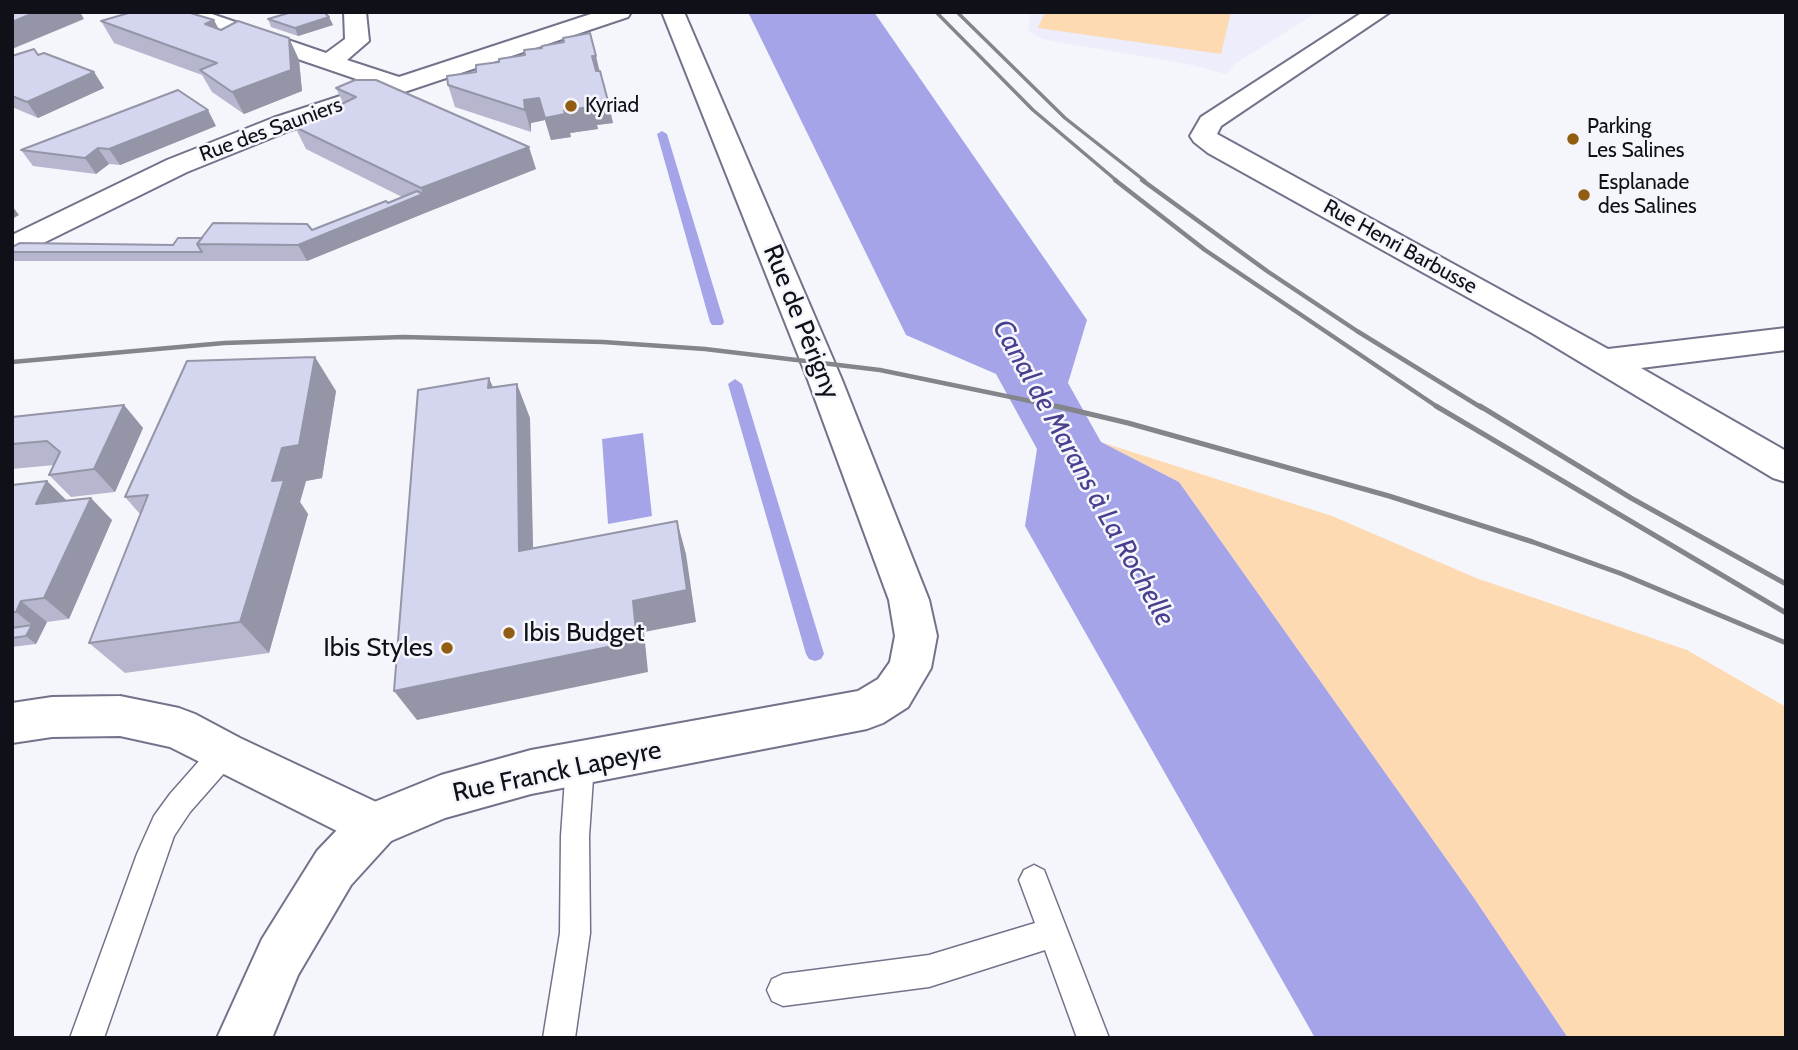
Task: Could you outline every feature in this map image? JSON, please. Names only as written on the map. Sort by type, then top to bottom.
[{"type":"street","points":[[183,12],[398,85]]},
{"type":"street","points":[[328,62],[357,41],[355,12]]},
{"type":"street","name":"Rue des Sauniers","points":[[12,247],[177,166],[282,124],[620,12]]},
{"type":"street","name":"Rue de Périgny","points":[[673,12],[825,380],[909,600],[916,636]]},
{"type":"street","name":"Rue Henri Barbusse","points":[[1380,12],[1210,122],[1203,136],[1217,147],[1605,362],[1786,468]]},
{"type":"street","points":[[1605,362],[1786,339]]},
{"type":"street","name":"Rue Franck Lapeyre","points":[[374,825],[440,797],[531,772],[867,709],[893,692],[910,668],[916,636]]},
{"type":"street","points":[[12,723],[52,718],[120,716],[179,728],[224,753],[374,825],[334,868],[279,957],[244,1038]]},
{"type":"lane","points":[[86,1038],[151,854],[164,826],[180,803],[224,753]]},
{"type":"lane","points":[[559,1038],[575,933],[575,836],[580,764]]},
{"type":"lane","points":[[1034,880],[1093,1038]]},
{"type":"lane","points":[[783,990],[929,971],[1054,932]]},
{"type":"shaded area","points":[[1031,12],[1318,12],[1236,63],[1226,74],[1192,65],[1042,39],[1028,30]]},
{"type":"shaded area","points":[[1045,12],[1231,12],[1221,54],[1038,28]]},
{"type":"shaded area","points":[[1101,442],[1332,516],[1476,578],[1687,650],[1786,707],[1786,1038],[1568,1038],[1474,898],[1179,482]]},
{"type":"water","name":"Canal de Marans à La Rochelle","points":[[748,12],[874,12],[1087,320],[1068,383],[1101,442],[1179,482],[1474,898],[1568,1038],[1315,1038],[1025,526],[1037,449],[996,374],[906,335]]},
{"type":"water","points":[[643,433],[652,516],[608,524],[602,439]]},
{"type":"building","points":[[12,12],[36,12],[12,22]]},
{"type":"building","points":[[132,12],[187,12],[214,20],[205,24],[221,30],[238,21],[289,38],[291,70],[232,92],[200,70],[217,63],[101,21]]},
{"type":"building","points":[[292,12],[324,12],[329,17],[295,28],[268,19]]},
{"type":"building","points":[[590,33],[596,56],[592,56],[596,71],[600,71],[608,101],[591,103],[592,107],[564,110],[565,114],[545,118],[539,98],[524,100],[525,110],[448,85],[447,76],[476,72],[476,65],[525,55],[524,50],[542,48],[564,42],[563,38]]},
{"type":"building","points":[[34,49],[38,55],[44,53],[94,72],[27,102],[12,96],[12,56]]},
{"type":"building","points":[[355,80],[376,80],[529,147],[421,188],[295,127],[356,97],[336,88]]},
{"type":"building","points":[[178,90],[208,110],[109,149],[98,148],[85,158],[21,150]]},
{"type":"building","points":[[417,191],[423,194],[298,245],[197,244],[213,223],[307,224],[312,230]]},
{"type":"building","points":[[178,238],[202,238],[197,244],[202,252],[12,252],[12,247],[20,243],[173,245]]},
{"type":"building","points":[[315,357],[299,445],[282,448],[272,481],[284,480],[240,622],[89,643],[148,495],[125,497],[187,361]]},
{"type":"building","points":[[489,378],[488,388],[517,384],[519,551],[677,521],[687,590],[633,601],[637,641],[394,691],[418,390]]},
{"type":"building","points":[[124,405],[94,469],[49,475],[60,452],[47,441],[12,444],[12,417]]},
{"type":"building","points":[[47,481],[36,504],[91,498],[44,598],[21,601],[16,612],[12,612],[12,485]]},
{"type":"building","points":[[32,625],[26,636],[12,638],[12,628]]},
{"type":"waterway","points":[[662,134],[717,322]]},
{"type":"waterway","points":[[735,384],[815,654]]},
{"type":"railway","points":[[936,12],[1033,110],[1117,181]]},
{"type":"railway","points":[[957,12],[1065,118],[1145,181]]},
{"type":"railway","points":[[1115,180],[1205,250],[1436,406]]},
{"type":"railway","points":[[1142,180],[1267,271],[1357,331],[1482,408]]},
{"type":"railway","points":[[12,362],[224,343],[403,337],[603,342],[705,349],[880,370],[1064,408]]},
{"type":"railway","points":[[1056,406],[1128,423],[1389,496],[1533,542],[1622,574],[1786,643]]},
{"type":"railway","points":[[1436,406],[1786,613]]},
{"type":"railway","points":[[1480,406],[1631,498],[1786,584]]},
{"type":"place","name":"Kyriad","points":[[571,106]]},
{"type":"place","name":"Parking Les Salines","points":[[1573,139]]},
{"type":"place","name":"Esplanade des Salines","points":[[1584,195]]},
{"type":"place","name":"Ibis Budget","points":[[509,633]]},
{"type":"place","name":"Ibis Styles","points":[[447,648]]}]
